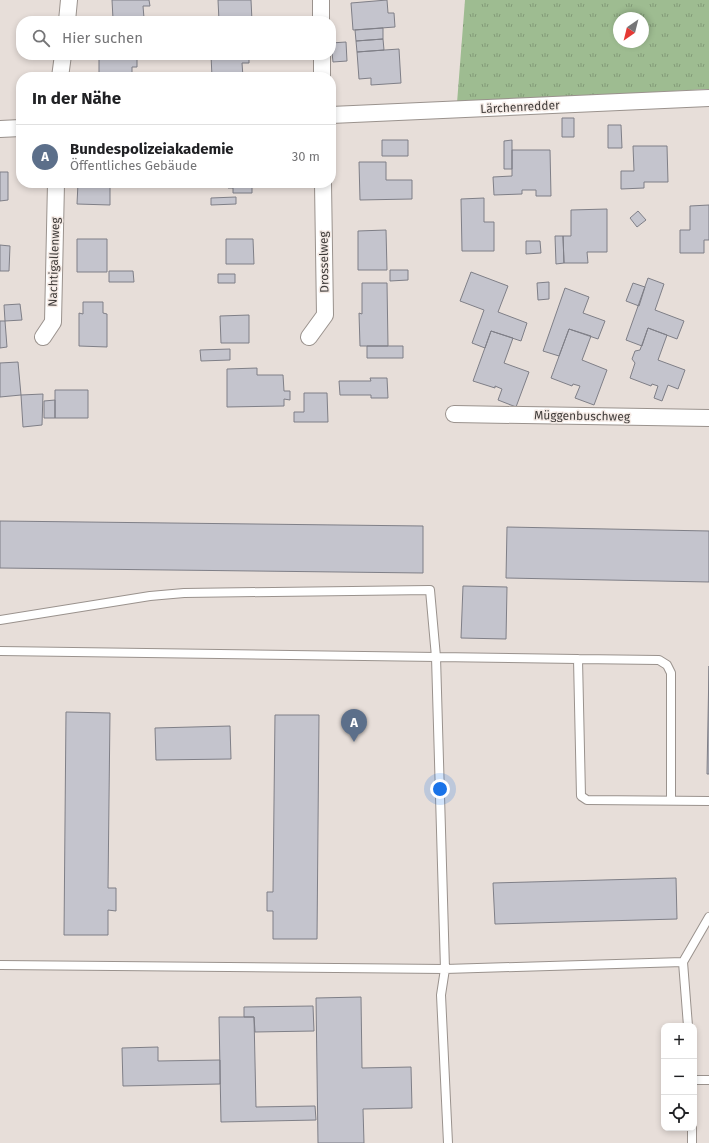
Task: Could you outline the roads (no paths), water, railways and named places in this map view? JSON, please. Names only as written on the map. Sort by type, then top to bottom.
[{"type":"street","points":[[67,16],[69,0]]},
{"type":"street","points":[[321,0],[321,16]]},
{"type":"street","points":[[61,72],[62,60]]},
{"type":"street","points":[[322,60],[322,72]]},
{"type":"street","name":"Lärchenredder","points":[[336,115],[709,98]]},
{"type":"street","points":[[0,129],[16,128]]},
{"type":"street","name":"Nachtigallenweg","points":[[43,337],[52,322],[56,188]]},
{"type":"street","name":"Drosselweg","points":[[309,337],[324,315],[323,188]]},
{"type":"street","name":"Müggenbuschweg","points":[[454,414],[709,418]]},
{"type":"lane","points":[[0,620],[150,596],[184,593],[430,590],[436,657],[445,969],[442,995],[448,1143]]},
{"type":"lane","points":[[0,650],[659,660],[667,665],[671,673],[671,799]]},
{"type":"lane","points":[[578,659],[581,796],[587,800],[671,799],[709,801]]},
{"type":"lane","points":[[688,1023],[683,962],[709,916]]},
{"type":"lane","points":[[0,965],[445,969],[683,962]]},
{"type":"lane","points":[[697,1080],[709,1080]]},
{"type":"lane","points":[[692,1131],[692,1143]]},
{"type":"place","name":"Bundespolizeiakademie","points":[[354,742]]}]
